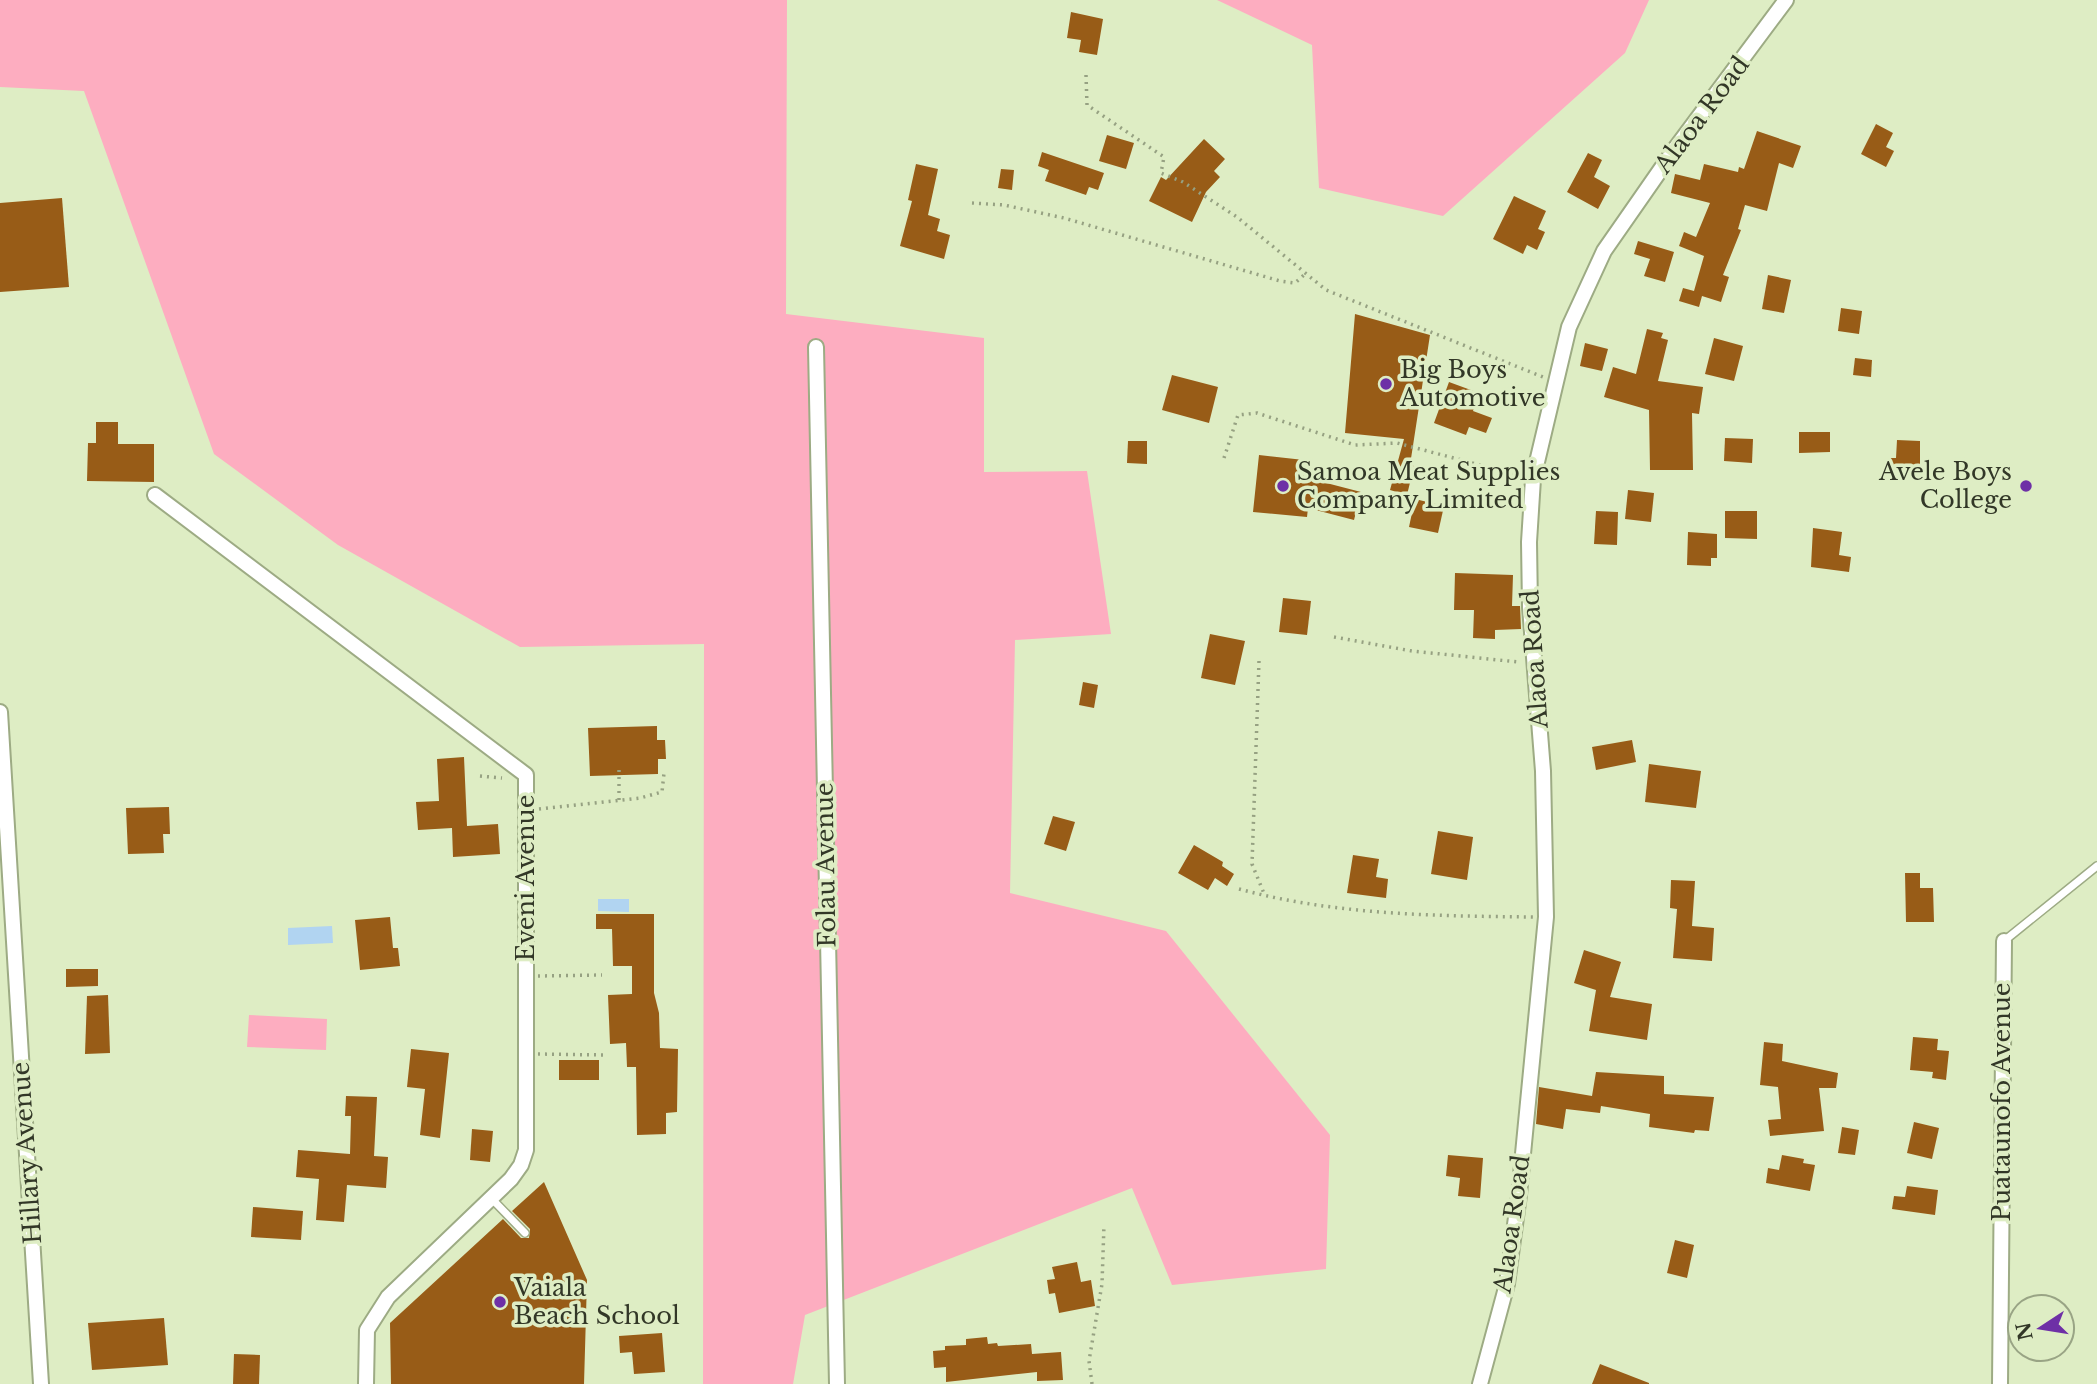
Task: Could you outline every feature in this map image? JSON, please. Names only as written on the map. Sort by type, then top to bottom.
[{"type":"street","name":"Alaoa Road","points":[[1480,1384],[1507,1284],[1546,917],[1543,771],[1529,542],[1533,479],[1569,327],[1604,251],[1786,0]]},
{"type":"street","name":"Folau Avenue","points":[[816,346],[837,1384]]},
{"type":"street","name":"Eveni Avenue","points":[[155,495],[526,775],[526,1150],[516,1172],[388,1297],[367,1330],[366,1384]]},
{"type":"street","name":"Hillary Avenue","points":[[0,712],[41,1384]]},
{"type":"street","name":"Puataunofo Avenue","points":[[2000,1384],[2004,941]]},
{"type":"lane","name":"Puataunofo Avenue","points":[[2004,941],[2097,866]]},
{"type":"lane","points":[[491,1198],[525,1233]]},
{"type":"path","points":[[1086,75],[1087,105],[1164,157],[1161,173],[1182,182],[1237,217],[1304,275],[1326,290],[1555,382]]},
{"type":"path","points":[[972,203],[1004,205],[1064,218],[1280,281],[1295,283],[1304,275]]},
{"type":"path","points":[[1224,458],[1238,415],[1257,413],[1354,445],[1397,443],[1533,479]]},
{"type":"path","points":[[1334,637],[1412,651],[1535,663]]},
{"type":"path","points":[[1259,661],[1252,864],[1265,896]]},
{"type":"path","points":[[619,767],[619,800]]},
{"type":"path","points":[[526,810],[619,800],[662,792],[664,773]]},
{"type":"path","points":[[480,776],[495,775],[526,788]]},
{"type":"path","points":[[1239,889],[1265,896],[1397,915],[1546,917]]},
{"type":"path","points":[[526,976],[602,975]]},
{"type":"path","points":[[526,1054],[605,1055]]},
{"type":"path","points":[[1092,1384],[1089,1361],[1102,1284],[1104,1225]]},
{"type":"shaded area","points":[[0,0],[787,0],[786,314],[984,338],[984,472],[1087,471],[1111,634],[1015,640],[1010,893],[1166,931],[1330,1135],[1326,1269],[1172,1285],[1132,1188],[805,1315],[793,1384],[703,1384],[704,644],[520,647],[338,545],[214,454],[84,91],[0,87]]},
{"type":"shaded area","points":[[1217,0],[1649,0],[1625,53],[1443,216],[1319,188],[1312,45]]},
{"type":"shaded area","points":[[249,1015],[327,1019],[326,1050],[247,1047]]},
{"type":"water","points":[[598,899],[629,899],[629,912],[598,911]]},
{"type":"water","points":[[332,926],[333,943],[288,945],[288,928]]},
{"type":"building","points":[[1071,12],[1103,19],[1097,55],[1079,52],[1081,40],[1067,38]]},
{"type":"building","points":[[1876,124],[1893,133],[1886,147],[1894,151],[1886,167],[1861,154]]},
{"type":"building","points":[[1757,131],[1801,146],[1793,168],[1779,163],[1767,211],[1745,205],[1738,229],[1741,230],[1723,275],[1729,277],[1721,302],[1702,296],[1699,307],[1679,301],[1683,288],[1694,291],[1704,256],[1679,246],[1684,232],[1696,237],[1710,203],[1671,193],[1675,174],[1700,180],[1704,164],[1738,172],[1739,167],[1744,169]]},
{"type":"building","points":[[1107,135],[1134,143],[1126,169],[1099,161]]},
{"type":"building","points":[[1204,139],[1225,159],[1214,171],[1220,177],[1206,192],[1192,222],[1149,201],[1161,177],[1166,180]]},
{"type":"building","points":[[1042,152],[1104,173],[1098,190],[1089,187],[1086,195],[1045,181],[1049,170],[1038,166]]},
{"type":"building","points":[[1588,153],[1602,160],[1594,177],[1610,186],[1598,209],[1567,192]]},
{"type":"building","points":[[916,164],[938,169],[928,215],[940,219],[937,231],[950,235],[944,259],[900,246],[912,201],[908,200]]},
{"type":"building","points":[[1001,169],[1014,170],[1012,190],[998,188]]},
{"type":"building","points":[[1514,196],[1546,211],[1538,229],[1545,232],[1537,250],[1527,245],[1523,254],[1493,239]]},
{"type":"building","points":[[62,198],[69,287],[0,292],[0,203]]},
{"type":"building","points":[[1638,241],[1674,252],[1665,282],[1644,276],[1650,259],[1634,254]]},
{"type":"building","points":[[1768,275],[1791,280],[1784,313],[1762,309]]},
{"type":"building","points":[[1841,308],[1862,311],[1859,334],[1838,331]]},
{"type":"building","name":"Big Boys Automotive","points":[[1355,314],[1430,335],[1410,465],[1414,466],[1407,495],[1390,490],[1404,439],[1345,433]]},
{"type":"building","points":[[1647,329],[1663,333],[1661,338],[1668,340],[1658,381],[1703,387],[1699,414],[1692,413],[1693,470],[1650,470],[1649,410],[1604,397],[1613,367],[1636,374]]},
{"type":"building","points":[[1714,338],[1743,346],[1734,381],[1705,374]]},
{"type":"building","points":[[1585,343],[1608,349],[1602,371],[1580,366]]},
{"type":"building","points":[[1855,358],[1872,360],[1871,377],[1853,375]]},
{"type":"building","points":[[1172,375],[1218,387],[1209,423],[1162,410]]},
{"type":"building","points":[[1449,382],[1479,393],[1473,411],[1492,418],[1486,433],[1469,427],[1466,435],[1434,423]]},
{"type":"building","points":[[96,422],[118,422],[118,444],[154,444],[154,482],[87,481],[88,443],[96,443]]},
{"type":"building","points":[[1799,432],[1830,432],[1830,452],[1799,453]]},
{"type":"building","points":[[1725,438],[1753,439],[1752,463],[1724,461]]},
{"type":"building","points":[[1897,440],[1920,441],[1920,473],[1890,472],[1890,458],[1896,458]]},
{"type":"building","points":[[1128,441],[1147,441],[1147,464],[1127,463]]},
{"type":"building","name":"Samoa Meat Supplies Company Limited","points":[[1259,455],[1313,461],[1311,479],[1361,492],[1354,520],[1308,508],[1307,517],[1253,512]]},
{"type":"building","points":[[1628,490],[1654,493],[1651,522],[1625,519]]},
{"type":"building","points":[[1415,499],[1444,506],[1438,533],[1409,527]]},
{"type":"building","points":[[1596,511],[1618,512],[1617,545],[1594,544]]},
{"type":"building","points":[[1725,511],[1757,511],[1757,539],[1725,538]]},
{"type":"building","points":[[1813,528],[1842,532],[1839,555],[1851,557],[1849,572],[1811,567]]},
{"type":"building","points":[[1688,532],[1717,534],[1717,558],[1711,558],[1711,566],[1687,565]]},
{"type":"building","points":[[1455,573],[1513,575],[1512,606],[1520,606],[1521,629],[1495,630],[1495,639],[1473,638],[1474,610],[1454,610]]},
{"type":"building","points":[[1283,598],[1311,601],[1307,635],[1279,632]]},
{"type":"building","points":[[1210,634],[1245,641],[1235,685],[1201,678]]},
{"type":"building","points":[[1083,682],[1098,685],[1094,708],[1079,705]]},
{"type":"building","points":[[657,726],[657,740],[665,740],[666,759],[658,759],[658,774],[590,776],[588,728]]},
{"type":"building","points":[[1632,740],[1636,762],[1596,770],[1592,747]]},
{"type":"building","points":[[464,757],[467,826],[498,824],[500,854],[453,857],[452,828],[418,830],[416,802],[439,801],[437,759]]},
{"type":"building","points":[[1649,764],[1701,771],[1696,808],[1645,802]]},
{"type":"building","points":[[169,807],[170,834],[163,834],[164,853],[128,854],[126,808]]},
{"type":"building","points":[[1053,816],[1075,822],[1066,851],[1044,844]]},
{"type":"building","points":[[1438,831],[1473,837],[1467,880],[1431,874]]},
{"type":"building","points":[[1194,845],[1223,862],[1222,866],[1234,874],[1227,886],[1215,878],[1208,890],[1178,873]]},
{"type":"building","points":[[1353,855],[1379,859],[1376,877],[1388,879],[1386,898],[1347,893]]},
{"type":"building","points":[[1905,873],[1920,873],[1920,888],[1933,888],[1934,922],[1906,922]]},
{"type":"building","points":[[1671,880],[1695,881],[1692,926],[1714,928],[1712,961],[1673,958],[1677,909],[1670,908]]},
{"type":"building","points":[[596,914],[654,914],[654,993],[659,1013],[660,1048],[678,1049],[677,1112],[666,1113],[666,1134],[637,1135],[636,1067],[627,1067],[626,1043],[610,1044],[608,995],[632,994],[632,966],[613,966],[612,929],[596,929]]},
{"type":"building","points":[[390,917],[393,948],[398,948],[400,966],[360,970],[355,920]]},
{"type":"building","points":[[1584,950],[1621,962],[1610,997],[1652,1004],[1647,1040],[1589,1031],[1596,990],[1574,983]]},
{"type":"building","points":[[66,969],[98,969],[98,986],[66,987]]},
{"type":"building","points":[[108,995],[110,1053],[85,1054],[87,996]]},
{"type":"building","points":[[1913,1037],[1938,1039],[1937,1050],[1949,1051],[1946,1080],[1932,1078],[1933,1072],[1910,1070]]},
{"type":"building","points":[[1764,1042],[1783,1044],[1782,1061],[1838,1073],[1836,1088],[1819,1088],[1824,1131],[1770,1136],[1768,1120],[1781,1119],[1778,1087],[1760,1085]]},
{"type":"building","points":[[411,1049],[449,1053],[440,1138],[420,1135],[425,1089],[407,1087]]},
{"type":"building","points":[[559,1060],[599,1060],[599,1080],[559,1080]]},
{"type":"building","points":[[1596,1072],[1664,1076],[1664,1094],[1714,1097],[1709,1131],[1695,1130],[1694,1133],[1649,1127],[1650,1114],[1601,1106],[1600,1113],[1566,1109],[1563,1129],[1536,1124],[1539,1087],[1592,1096]]},
{"type":"building","points":[[346,1096],[377,1097],[374,1156],[388,1157],[386,1188],[347,1185],[344,1222],[316,1220],[319,1179],[296,1177],[298,1150],[350,1154],[351,1116],[345,1116]]},
{"type":"building","points":[[1914,1122],[1939,1128],[1932,1159],[1907,1153]]},
{"type":"building","points":[[1842,1127],[1859,1130],[1855,1155],[1838,1153]]},
{"type":"building","points":[[472,1129],[493,1131],[490,1162],[470,1160]]},
{"type":"building","points":[[1448,1155],[1483,1158],[1480,1198],[1458,1196],[1460,1178],[1446,1176]]},
{"type":"building","points":[[1782,1155],[1804,1159],[1803,1163],[1815,1165],[1810,1191],[1766,1183],[1768,1168],[1779,1170]]},
{"type":"building","name":"Vaiala Beach School","points":[[544,1182],[587,1280],[584,1384],[391,1384],[390,1323],[503,1219],[521,1238],[529,1238],[530,1229],[512,1211]]},
{"type":"building","points":[[1907,1186],[1938,1190],[1935,1215],[1892,1209],[1894,1196],[1905,1197]]},
{"type":"building","points":[[253,1207],[303,1211],[301,1240],[251,1237]]},
{"type":"building","points":[[1675,1240],[1694,1245],[1687,1278],[1667,1273]]},
{"type":"building","points":[[1077,1262],[1081,1282],[1091,1280],[1095,1306],[1059,1313],[1055,1293],[1049,1294],[1047,1280],[1055,1279],[1052,1267]]},
{"type":"building","points":[[164,1318],[168,1365],[92,1370],[88,1323]]},
{"type":"building","points":[[662,1333],[665,1372],[634,1374],[632,1352],[620,1353],[619,1336]]},
{"type":"building","points":[[987,1337],[988,1344],[997,1343],[998,1346],[1031,1344],[1032,1354],[1061,1352],[1063,1380],[1037,1381],[1037,1372],[946,1382],[946,1367],[934,1368],[933,1351],[945,1350],[945,1346],[966,1345],[966,1339]]},
{"type":"building","points":[[234,1354],[260,1355],[259,1384],[233,1384]]},
{"type":"building","points":[[1600,1364],[1649,1383],[1649,1384],[1592,1384]]},
{"type":"place","name":"Big Boys Automotive","points":[[1386,384]]},
{"type":"place","name":"Samoa Meat Supplies Company Limited","points":[[1283,486]]},
{"type":"place","name":"Avele Boys College","points":[[2026,486]]},
{"type":"place","name":"Vaiala Beach School","points":[[500,1302]]}]
